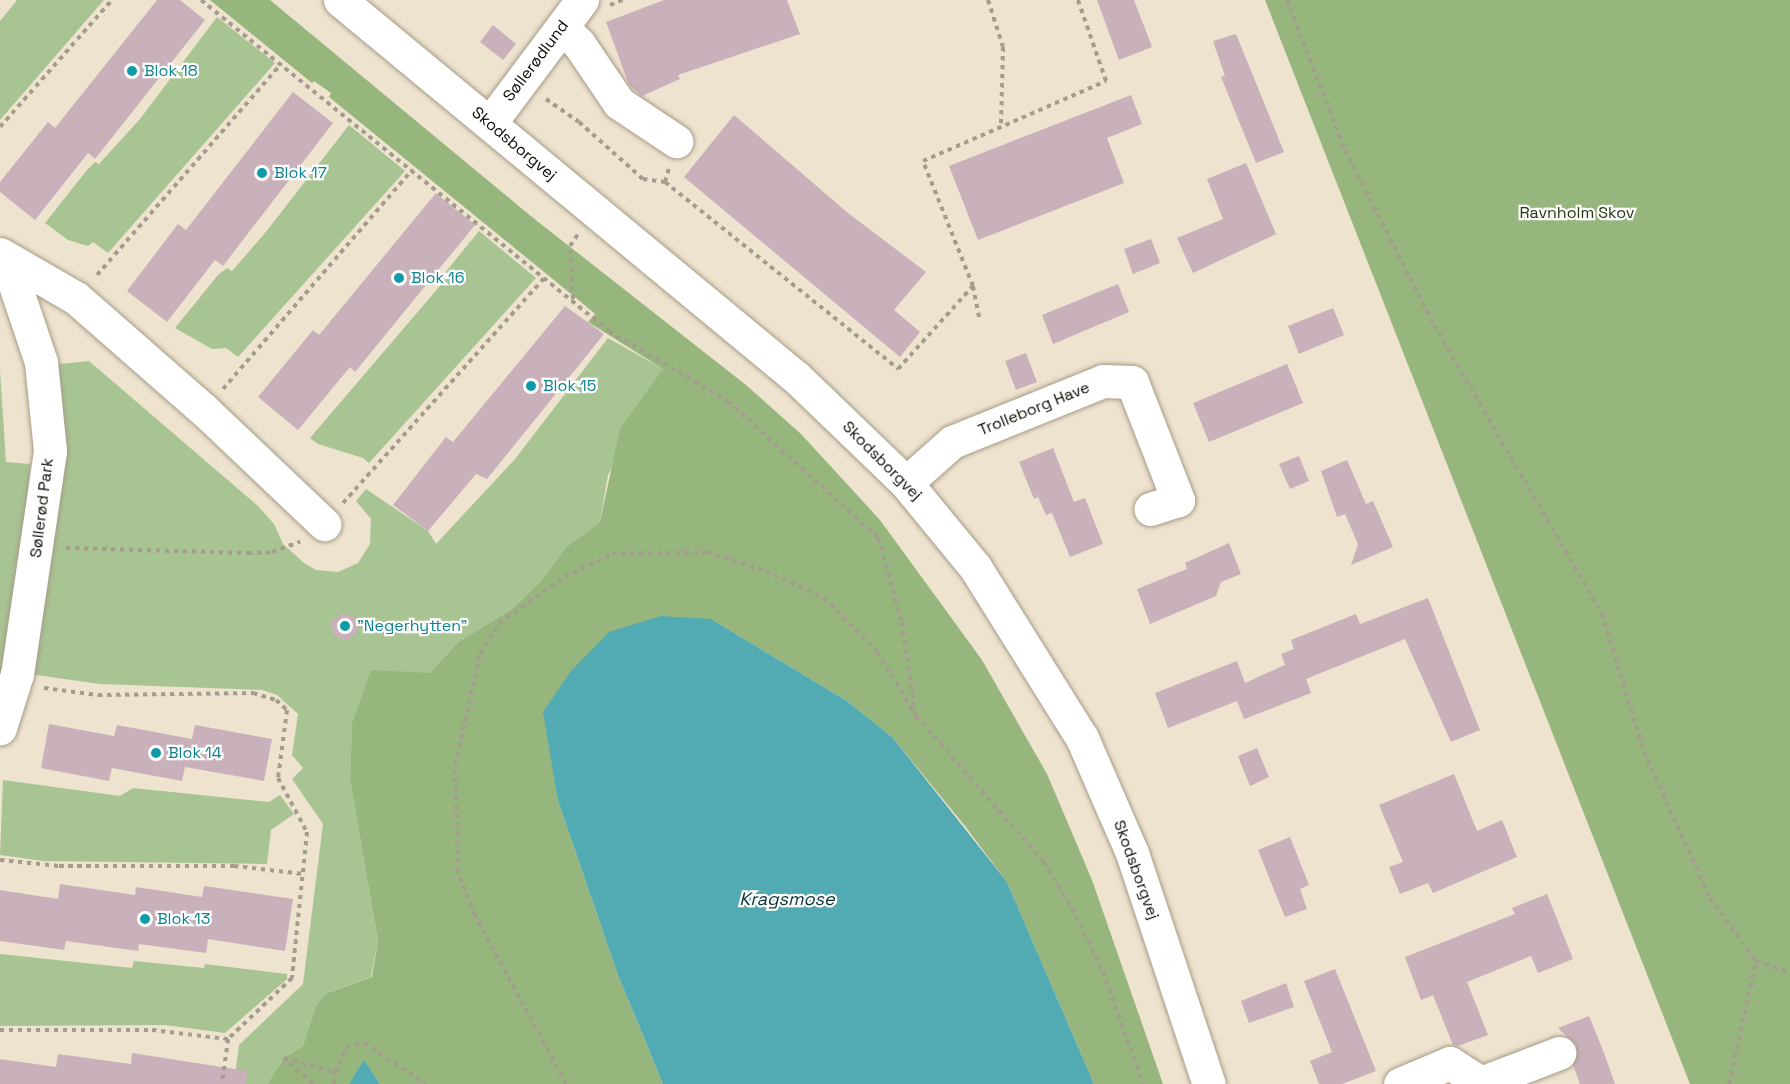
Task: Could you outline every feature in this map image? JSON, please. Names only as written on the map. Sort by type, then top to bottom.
[{"type":"street","name":"Skodsborgvej","points":[[340,0],[594,212],[798,378],[906,483],[975,567],[1082,738],[1132,853],[1209,1084]]},
{"type":"street","name":"Søllerødlund","points":[[490,123],[582,0]]},
{"type":"street","points":[[562,27],[579,44],[619,103],[676,141]]},
{"type":"street","name":"Søllerød Park","points":[[0,255],[76,298],[204,410],[324,524]]},
{"type":"street","name":"Søllerød Park","points":[[0,255],[12,276],[40,362],[50,451],[38,547],[14,684],[0,728]]},
{"type":"street","name":"Trolleborg Have","points":[[906,483],[952,442],[1103,381],[1132,382],[1178,500],[1150,509]]},
{"type":"street","points":[[1400,1084],[1450,1063],[1481,1083],[1559,1053]]},
{"type":"path","points":[[0,127],[112,0]]},
{"type":"path","points":[[201,0],[609,331],[728,401],[878,538],[902,622],[916,716]]},
{"type":"path","points":[[988,0],[1003,47],[1001,125]]},
{"type":"path","points":[[979,317],[973,286],[923,161],[1106,81],[1078,0]]},
{"type":"path","points":[[1287,0],[1345,150],[1429,315],[1602,614],[1644,752],[1710,898],[1756,961],[1790,973]]},
{"type":"path","points":[[76,298],[280,64]]},
{"type":"path","points":[[521,81],[579,122],[585,131],[643,179],[665,182],[898,369],[973,286]]},
{"type":"path","points":[[204,410],[412,170]]},
{"type":"path","points":[[573,300],[570,246],[594,212]]},
{"type":"path","points":[[38,547],[260,553],[294,546],[324,524],[545,277]]},
{"type":"path","points":[[564,1083],[475,915],[458,872],[455,765],[480,654],[499,623],[565,577],[612,554],[707,552],[766,571],[824,598],[877,652],[916,716],[1044,861],[1077,916],[1103,972],[1143,1084]]},
{"type":"path","points":[[14,684],[98,695],[253,693],[276,700],[287,710],[278,778],[307,832],[292,978],[228,1039],[222,1084]]},
{"type":"path","points":[[0,860],[59,866],[234,866],[304,874]]},
{"type":"path","points":[[1729,1084],[1756,961]]},
{"type":"path","points":[[0,1030],[152,1030],[228,1039]]},
{"type":"path","points":[[334,1084],[335,1072],[346,1047],[364,1043],[426,1084]]},
{"type":"path","points":[[313,1084],[284,1058],[335,1072]]},
{"type":"green space","points":[[17,0],[104,0],[0,120],[0,21]]},
{"type":"green space","points":[[210,0],[270,0],[532,217],[746,385],[801,434],[880,520],[982,660],[1047,774],[1092,880],[1163,1084],[1094,1084],[1007,882],[965,826],[893,738],[847,701],[711,619],[554,762],[558,801],[618,975],[663,1084],[380,1084],[364,1061],[349,1084],[267,1084],[284,1058],[303,1046],[316,1005],[325,994],[372,977],[378,941],[350,780],[352,724],[371,670],[430,673],[457,643],[513,608],[540,582],[566,547],[600,522],[620,429],[663,369],[588,322],[595,314],[581,302],[329,97],[331,93],[314,81],[312,83]]},
{"type":"green space","name":"Ravnholm Skov","points":[[1265,0],[1790,0],[1790,1084],[1690,1084]]},
{"type":"green space","points":[[217,17],[275,63],[108,253],[93,242],[88,246],[68,240],[45,223],[87,170],[95,162],[99,164],[140,119]]},
{"type":"green space","points":[[349,125],[405,171],[238,357],[226,348],[212,349],[175,328],[218,275],[227,268],[232,271],[265,233]]},
{"type":"green space","points":[[479,231],[536,278],[369,463],[363,458],[318,444],[310,438],[445,280],[444,274]]},
{"type":"green space","points":[[608,338],[663,369],[608,475],[600,522],[566,547],[540,582],[513,608],[457,643],[430,673],[352,724],[350,780],[378,941],[371,977],[325,994],[316,1005],[303,1046],[284,1058],[267,1084],[234,1084],[239,1045],[303,984],[323,824],[292,779],[303,768],[292,755],[298,714],[277,695],[262,690],[100,684],[29,674],[50,365],[89,361],[258,506],[274,524],[283,544],[304,563],[316,570],[338,572],[358,563],[370,544],[371,519],[356,501],[366,489],[428,531],[436,544],[515,459]]},
{"type":"green space","points":[[0,370],[6,462],[30,464],[27,526],[0,680]]},
{"type":"green space","points":[[3,780],[120,796],[133,788],[269,802],[280,795],[294,814],[271,830],[267,864],[44,861],[0,855]]},
{"type":"green space","points":[[0,954],[132,968],[134,961],[204,968],[205,964],[287,974],[287,979],[225,1033],[165,1025],[0,1026]]},
{"type":"water","name":"Kragsmose","points":[[661,616],[711,619],[847,701],[893,738],[1007,882],[1094,1084],[663,1084],[618,975],[558,801],[543,712],[571,671],[609,632]]},
{"type":"water","points":[[364,1060],[380,1084],[349,1084]]},
{"type":"building","name":"Blok 18","points":[[157,0],[180,0],[205,20],[95,159],[88,153],[35,220],[0,192],[0,182],[48,122],[55,128]]},
{"type":"building","points":[[664,0],[787,0],[800,34],[678,75],[680,79],[642,96],[629,85],[606,22]]},
{"type":"building","points":[[1097,0],[1134,0],[1152,47],[1119,60]]},
{"type":"building","points":[[493,25],[516,44],[503,60],[480,42]]},
{"type":"building","points":[[1236,34],[1284,152],[1256,163],[1221,77],[1225,76],[1213,41]]},
{"type":"building","name":"Blok 17","points":[[293,92],[333,123],[223,266],[215,260],[167,322],[127,291],[178,224],[186,230]]},
{"type":"building","points":[[1131,95],[1142,124],[1107,138],[1124,183],[978,240],[949,166]]},
{"type":"building","points":[[734,115],[848,213],[926,272],[894,310],[920,332],[900,357],[684,177]]},
{"type":"building","points":[[1246,163],[1276,234],[1193,273],[1177,238],[1223,219],[1207,179]]},
{"type":"building","name":"Blok 16","points":[[436,193],[475,225],[355,372],[350,367],[298,430],[258,397],[313,330],[319,335]]},
{"type":"building","points":[[1151,239],[1160,263],[1133,274],[1124,249]]},
{"type":"building","points":[[1118,284],[1129,312],[1053,344],[1042,315]]},
{"type":"building","name":"Blok 15","points":[[565,306],[604,334],[487,479],[476,474],[428,531],[393,505],[446,437],[453,442]]},
{"type":"building","points":[[1333,308],[1344,335],[1299,354],[1288,326]]},
{"type":"building","points":[[1026,353],[1037,382],[1016,390],[1005,361]]},
{"type":"building","points":[[1287,364],[1303,403],[1209,442],[1193,403]]},
{"type":"building","points":[[1053,448],[1074,502],[1085,498],[1103,544],[1070,557],[1052,513],[1046,515],[1038,497],[1034,499],[1019,462]]},
{"type":"building","points":[[1299,456],[1309,481],[1290,489],[1279,464]]},
{"type":"building","points":[[1347,460],[1366,504],[1373,501],[1393,547],[1351,565],[1358,544],[1345,514],[1337,517],[1321,471]]},
{"type":"building","points":[[1229,543],[1241,574],[1221,582],[1216,596],[1150,624],[1137,589],[1187,569],[1185,563]]},
{"type":"building","points":[[1428,598],[1480,730],[1451,742],[1405,639],[1306,679],[1311,693],[1244,719],[1237,701],[1168,728],[1155,693],[1237,661],[1245,683],[1285,665],[1281,654],[1294,649],[1291,640],[1356,614],[1360,624]]},
{"type":"building","name":"\"Negerhytten\"","points":[[344,613],[356,618],[358,632],[346,641],[333,634],[331,621]]},
{"type":"building","name":"Blok 14","points":[[49,724],[114,736],[117,725],[192,739],[195,725],[272,739],[264,781],[185,767],[182,781],[112,768],[109,781],[41,768]]},
{"type":"building","points":[[1257,748],[1269,777],[1250,786],[1238,756]]},
{"type":"building","points":[[1454,774],[1477,831],[1502,820],[1517,857],[1433,893],[1428,883],[1400,894],[1389,867],[1403,862],[1379,805]]},
{"type":"building","points":[[1290,837],[1309,885],[1300,889],[1307,909],[1285,917],[1258,850]]},
{"type":"building","name":"Blok 13","points":[[60,884],[135,895],[136,887],[202,897],[204,886],[293,899],[285,951],[208,939],[206,953],[139,944],[138,951],[66,941],[64,950],[0,941],[0,890],[58,899]]},
{"type":"building","points":[[1547,894],[1573,959],[1538,973],[1531,956],[1467,982],[1488,1035],[1458,1046],[1453,1045],[1433,995],[1421,1000],[1405,957],[1515,914],[1512,908]]},
{"type":"building","points":[[1335,969],[1376,1071],[1342,1084],[1319,1084],[1310,1061],[1332,1052],[1304,981]]},
{"type":"building","points":[[1286,983],[1294,1007],[1249,1023],[1241,1001]]},
{"type":"building","points":[[1589,1016],[1615,1084],[1580,1084],[1573,1065],[1576,1046],[1558,1028]]},
{"type":"building","points":[[132,1053],[247,1071],[246,1084],[0,1084],[0,1059],[56,1067],[58,1054],[131,1064]]},
{"type":"place","name":"Blok 18","points":[[132,71]]},
{"type":"place","name":"Blok 17","points":[[262,173]]},
{"type":"place","name":"Blok 16","points":[[399,278]]},
{"type":"place","name":"Blok 15","points":[[531,386]]},
{"type":"place","name":"\"Negerhytten\"","points":[[345,626]]},
{"type":"place","name":"Blok 14","points":[[156,753]]},
{"type":"place","name":"Blok 13","points":[[145,919]]}]
